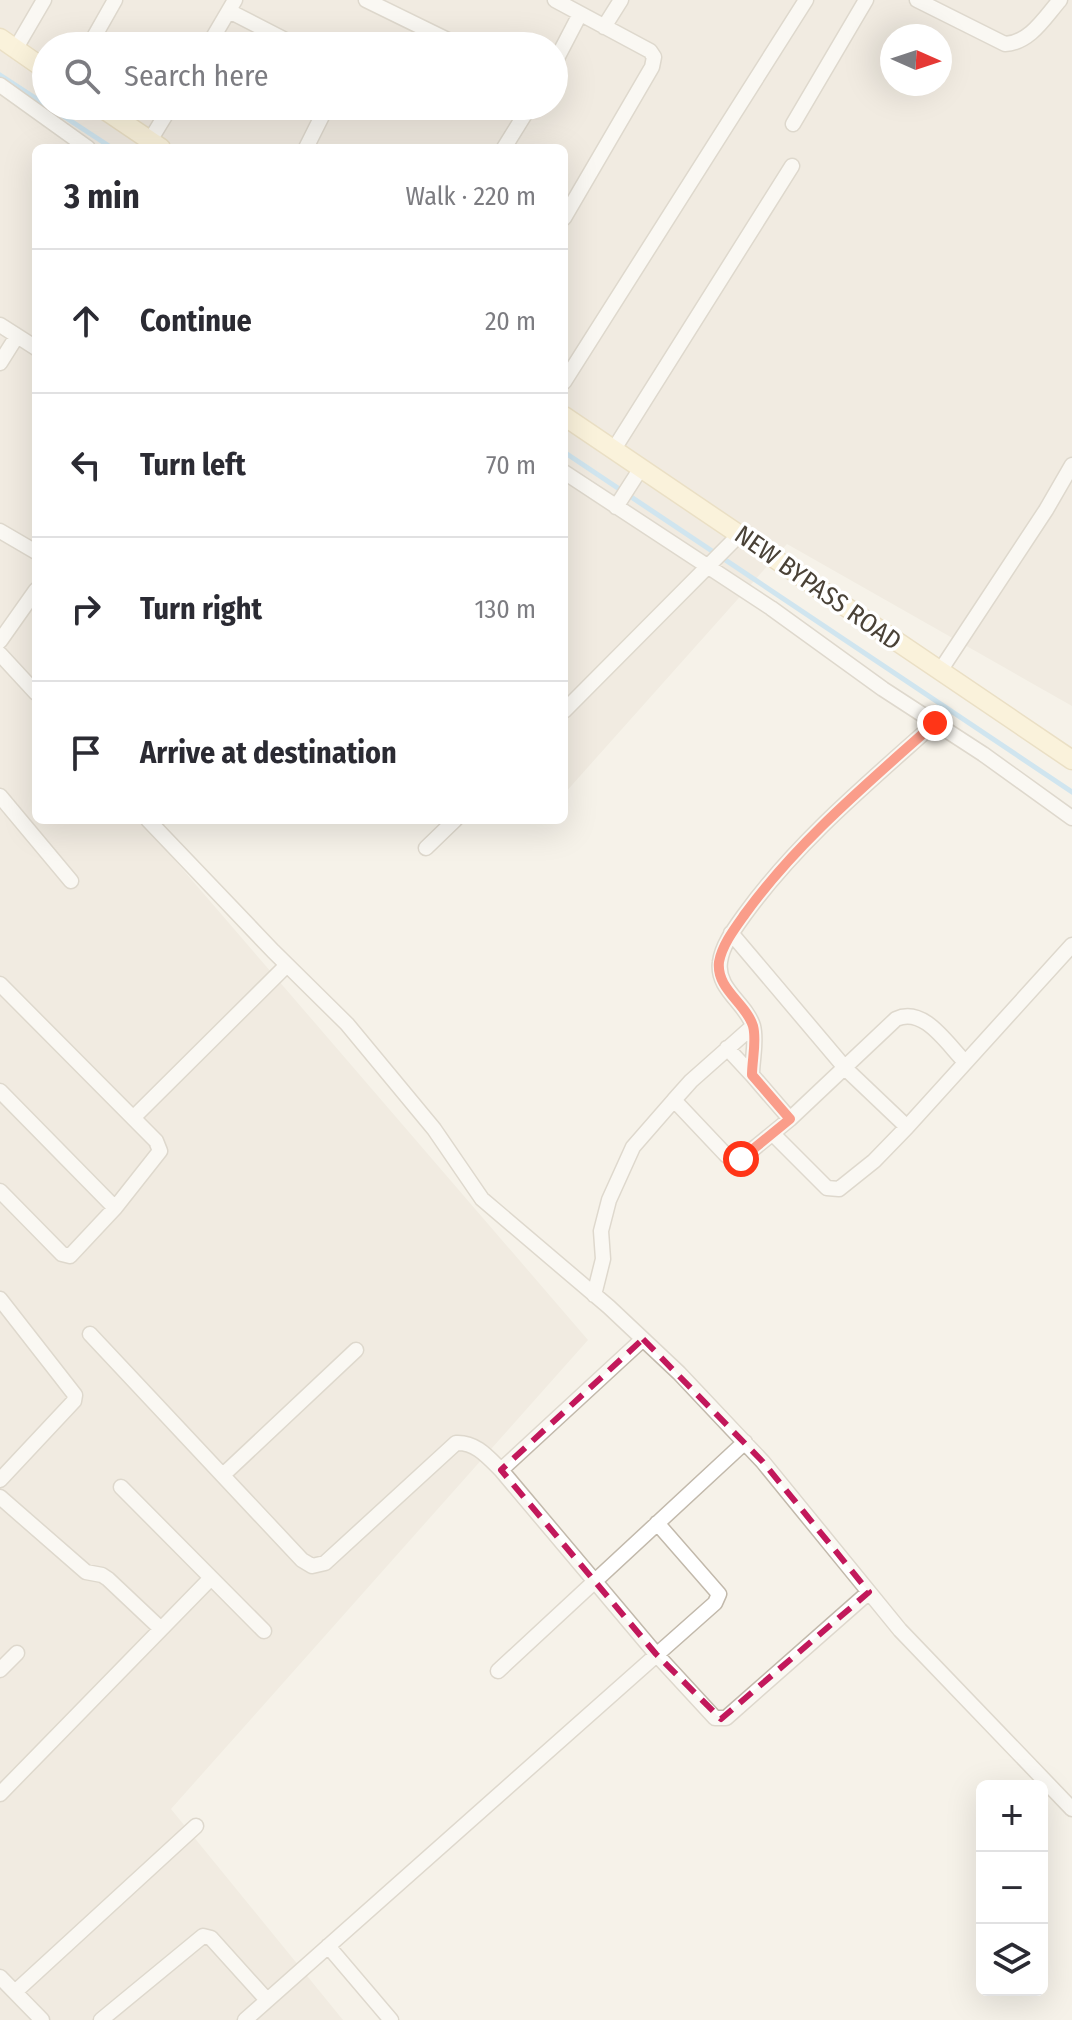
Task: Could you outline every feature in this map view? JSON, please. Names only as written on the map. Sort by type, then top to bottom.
[{"type":"main road","points":[[8,43],[32,60]]},
{"type":"main road","points":[[118,120],[151,144]]},
{"type":"main road","name":"NEW BYPASS ROAD","points":[[568,419],[1072,760]]},
{"type":"street","points":[[8,43],[44,0]]},
{"type":"street","points":[[97,32],[115,0]]},
{"type":"street","points":[[366,0],[431,32]]},
{"type":"street","points":[[555,0],[650,51],[654,62],[568,211]]},
{"type":"street","points":[[604,27],[621,0]]},
{"type":"street","points":[[568,376],[806,0]]},
{"type":"street","points":[[793,124],[866,0]]},
{"type":"street","points":[[917,0],[986,36],[1005,44],[1017,44],[1030,35],[1060,0]]},
{"type":"street","points":[[216,32],[232,6],[274,32]]},
{"type":"street","points":[[568,37],[580,14]]},
{"type":"street","points":[[0,85],[32,108]]},
{"type":"street","points":[[49,120],[82,144]]},
{"type":"street","points":[[152,144],[164,120]]},
{"type":"street","points":[[308,144],[320,120]]},
{"type":"street","points":[[506,144],[521,120]]},
{"type":"street","points":[[614,449],[792,166]]},
{"type":"street","points":[[0,325],[32,345]]},
{"type":"street","points":[[0,363],[17,336]]},
{"type":"street","points":[[940,671],[1072,465]]},
{"type":"street","points":[[622,496],[641,468]]},
{"type":"street","points":[[568,474],[622,496],[716,559],[935,723],[1072,818]]},
{"type":"street","points":[[0,531],[32,550]]},
{"type":"street","points":[[568,707],[740,534]]},
{"type":"street","points":[[0,641],[32,596]]},
{"type":"street","points":[[0,654],[32,689]]},
{"type":"street","points":[[752,1075],[753,1026],[719,972],[720,959],[731,933],[774,876],[802,846],[935,723]]},
{"type":"street","points":[[0,796],[71,881]]},
{"type":"street","points":[[152,824],[347,1024],[434,1129],[482,1199],[679,1373],[745,1442],[900,1630],[1072,1809]]},
{"type":"street","points":[[426,848],[451,824]]},
{"type":"street","points":[[731,933],[846,1069],[907,1127]]},
{"type":"street","points":[[774,1135],[827,1188],[834,1191],[846,1184],[907,1127],[1072,945]]},
{"type":"street","points":[[133,1118],[287,965]]},
{"type":"street","points":[[0,984],[156,1141],[160,1151],[73,1255],[66,1256],[0,1191]]},
{"type":"street","points":[[674,1100],[726,1155],[735,1160],[774,1135],[896,1019],[905,1014],[913,1014],[926,1021],[965,1062]]},
{"type":"street","points":[[594,1295],[603,1259],[601,1231],[609,1200],[633,1147],[674,1100],[753,1026]]},
{"type":"street","points":[[727,1048],[790,1119]]},
{"type":"street","points":[[0,1091],[115,1208]]},
{"type":"street","points":[[0,1299],[75,1395],[74,1401],[0,1480]]},
{"type":"street","points":[[90,1334],[302,1560],[312,1566],[325,1563],[456,1443],[466,1443],[480,1450],[501,1470],[656,1654],[715,1718],[726,1718],[869,1592]]},
{"type":"street","points":[[501,1470],[643,1339]]},
{"type":"street","points":[[223,1475],[356,1350]]},
{"type":"street","points":[[498,1671],[745,1442]]},
{"type":"street","points":[[121,1487],[264,1631]]},
{"type":"street","points":[[0,1497],[86,1572],[108,1579],[161,1629]]},
{"type":"street","points":[[245,2020],[715,1603],[719,1594],[657,1523]]},
{"type":"street","points":[[0,1794],[211,1578]]},
{"type":"street","points":[[0,1670],[17,1653]]},
{"type":"street","points":[[15,1992],[196,1826]]},
{"type":"street","points":[[101,2020],[203,1936],[211,1938],[267,2000]]},
{"type":"street","points":[[328,1946],[391,2020]]},
{"type":"street","points":[[0,1977],[42,2020]]},
{"type":"highlighted area","points":[[643,1339],[763,1462],[869,1592],[721,1719],[656,1654],[501,1470]]},
{"type":"shaded area","points":[[0,0],[1072,0],[1072,706],[787,544],[568,790],[568,144],[32,144],[32,824],[165,824],[154,836],[588,1340],[171,1809],[343,2020],[0,2020]]},
{"type":"waterway","points":[[0,75],[32,96]]},
{"type":"waterway","points":[[69,120],[106,144]]},
{"type":"waterway","points":[[568,455],[1072,792]]},
{"type":"route","points":[[741,1159],[790,1119],[752,1075],[753,1026],[719,972],[720,959],[731,933],[774,876],[819,828],[935,723]]}]
